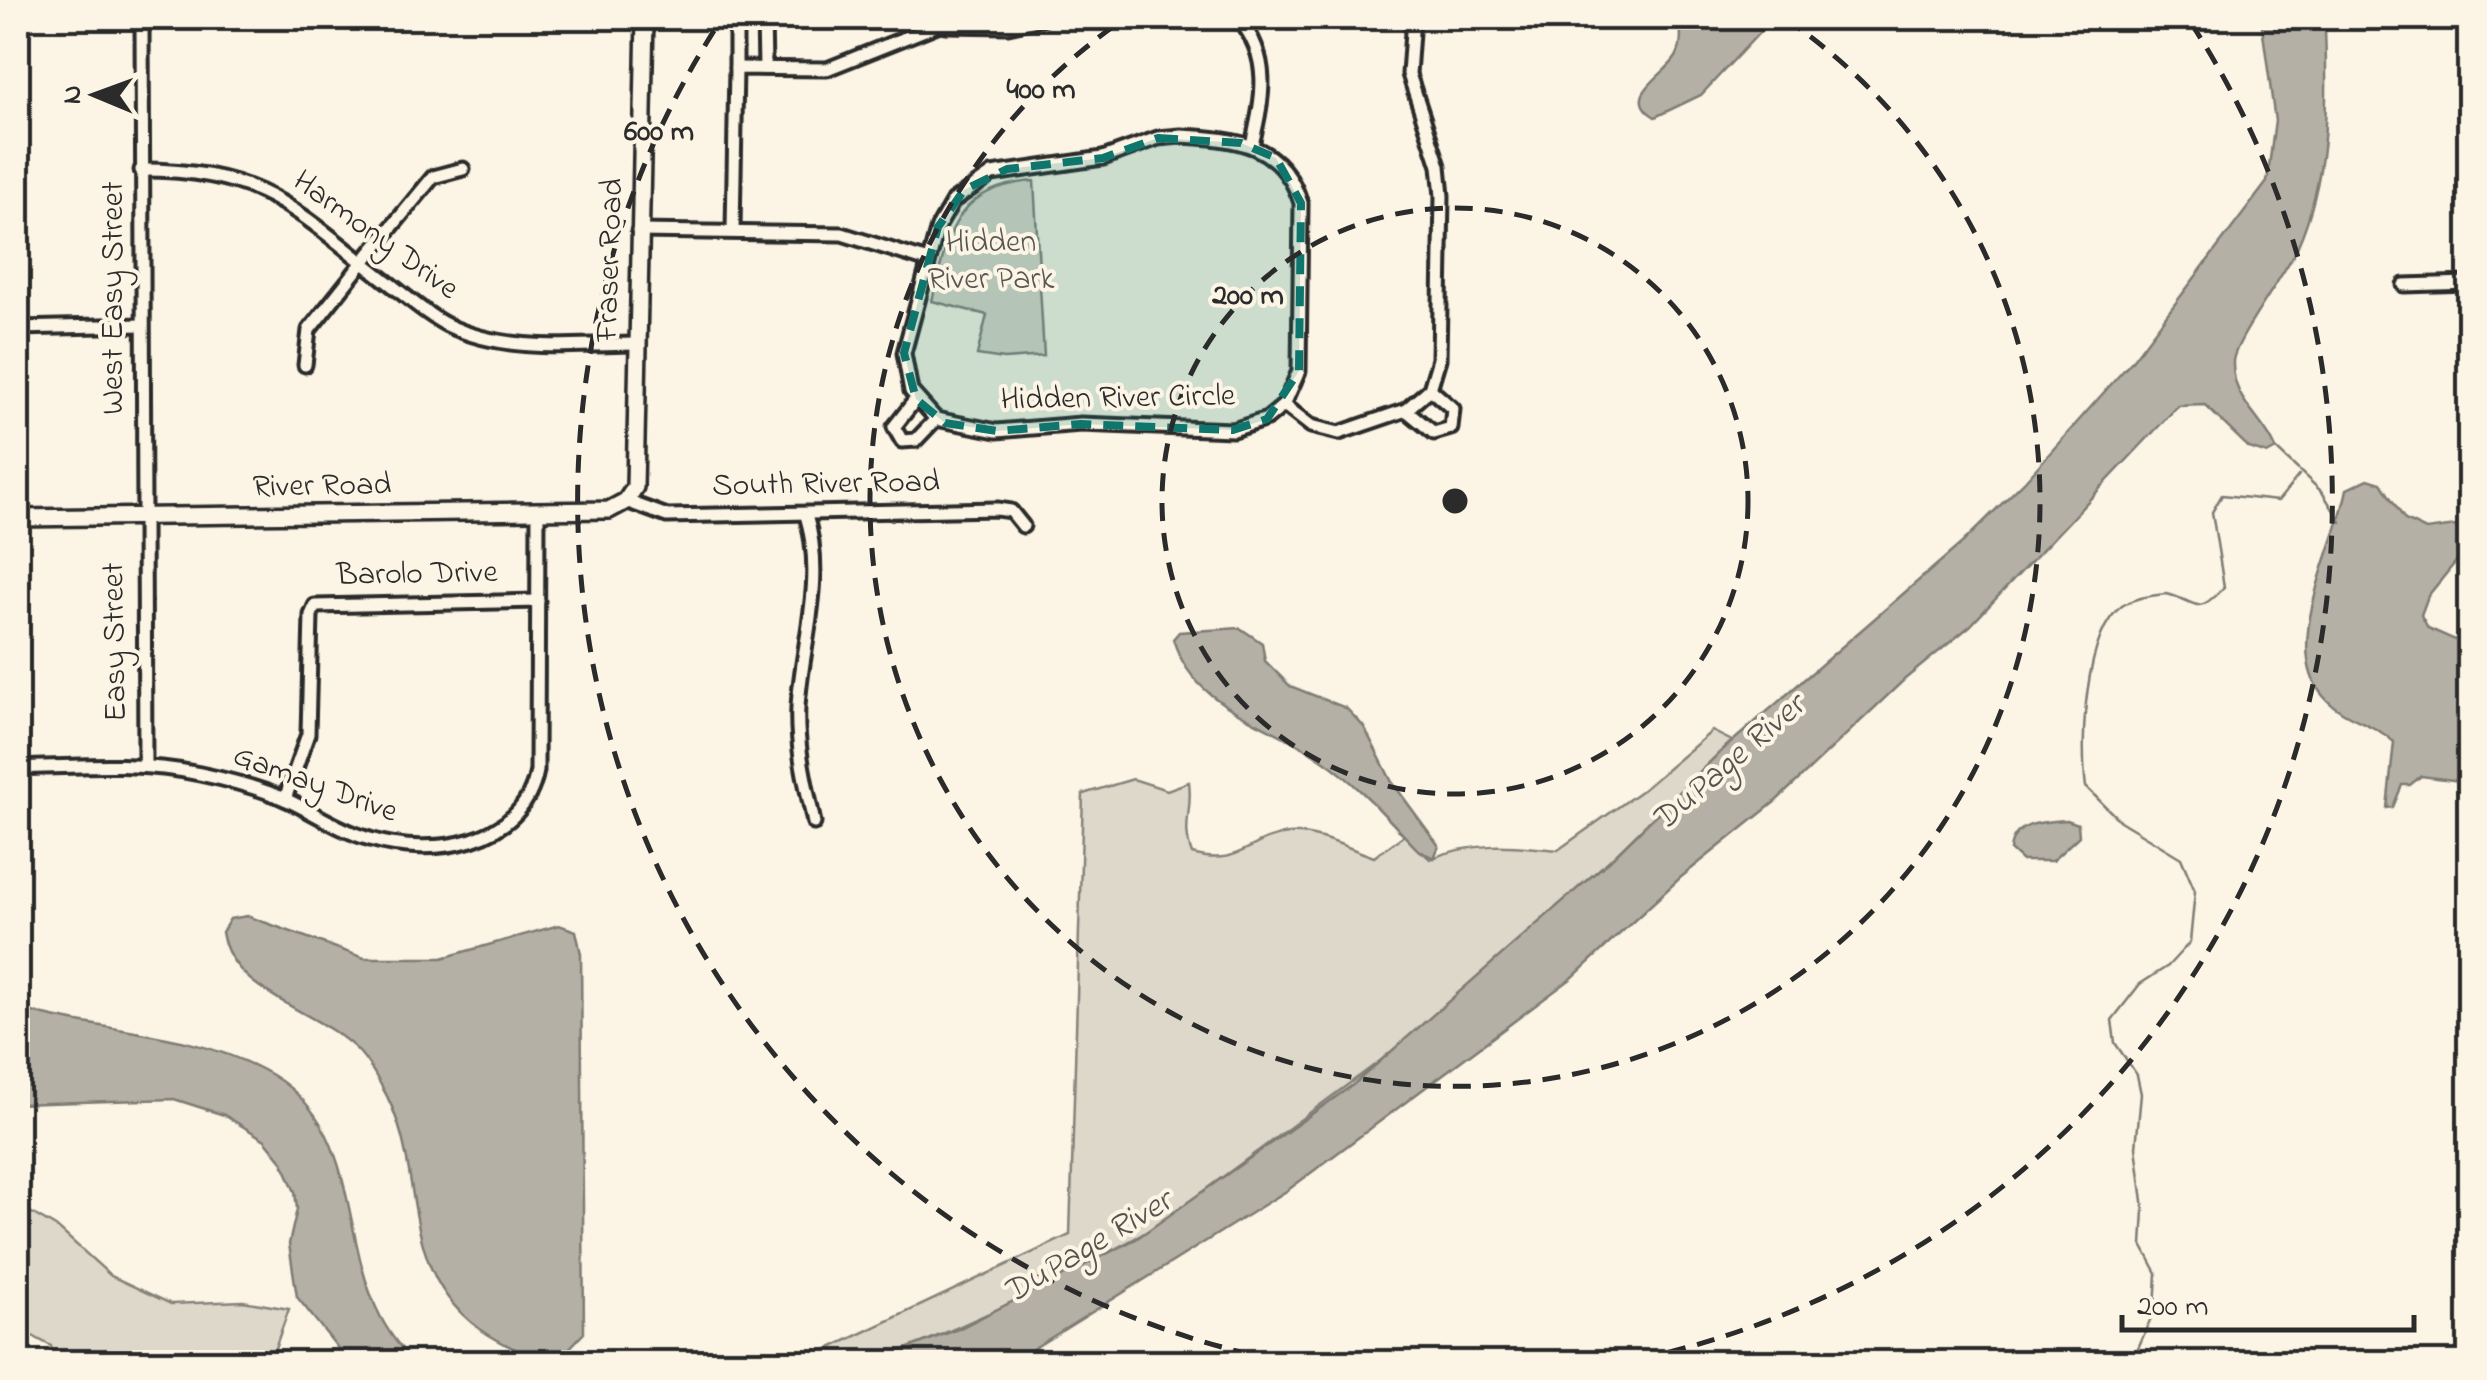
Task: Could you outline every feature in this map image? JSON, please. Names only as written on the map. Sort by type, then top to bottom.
[{"type":"street","name":"West Easy Street","points":[[141,518],[142,18]]},
{"type":"street","name":"Fraser Road","points":[[626,501],[635,487],[645,18]]},
{"type":"street","points":[[733,230],[736,18]]},
{"type":"street","points":[[764,18],[765,68]]},
{"type":"street","points":[[908,18],[914,32]]},
{"type":"street","points":[[736,68],[827,69],[954,18]]},
{"type":"street","points":[[940,24],[1008,26],[1045,18]]},
{"type":"street","points":[[916,399],[897,418],[894,427],[902,441],[916,440],[936,419],[916,399],[906,376],[904,354],[938,227],[953,201],[992,174],[1103,158],[1170,137],[1252,145],[1263,96],[1264,65],[1253,36],[1240,18]]},
{"type":"street","points":[[1284,405],[1311,426],[1340,432],[1406,410],[1430,389],[1439,359],[1442,196],[1439,166],[1409,74],[1413,18]]},
{"type":"street","name":"Hidden River Circle","points":[[936,419],[998,431],[1081,424],[1233,430],[1268,419],[1284,405],[1299,371],[1301,203],[1293,178],[1276,158],[1252,145]]},
{"type":"street","points":[[305,365],[310,330],[363,262],[433,176],[463,169]]},
{"type":"street","name":"Harmony Drive","points":[[141,170],[192,170],[264,189],[446,324],[476,335],[529,345],[636,344]]},
{"type":"street","points":[[638,231],[842,234],[928,261]]},
{"type":"street","points":[[2404,284],[2470,283]]},
{"type":"street","points":[[18,328],[142,325]]},
{"type":"street","points":[[1406,410],[1434,433],[1451,428],[1452,409],[1430,389]]},
{"type":"street","name":"River Road","points":[[18,518],[610,510],[626,501]]},
{"type":"street","name":"South River Road","points":[[626,501],[667,516],[997,509],[1011,511],[1023,526]]},
{"type":"street","name":"Gamay Drive","points":[[18,768],[146,765],[204,774],[284,799],[348,830],[398,845],[450,844],[501,829],[533,795],[538,771],[538,510]]},
{"type":"street","points":[[806,515],[813,537],[814,605],[801,678],[798,728],[814,822]]},
{"type":"street","name":"Easy Street","points":[[141,518],[146,765]]},
{"type":"street","name":"Barolo Drive","points":[[284,799],[308,734],[311,615],[315,606],[538,601]]},
{"type":"highlighted area","points":[[1158,138],[1241,143],[1276,158],[1301,203],[1299,371],[1267,419],[1233,430],[1081,424],[997,431],[945,423],[916,399],[904,353],[938,227],[964,190],[1007,169],[1103,158]]},
{"type":"green space","name":"Hidden River Park","points":[[1034,181],[1044,356],[1004,359],[977,355],[987,315],[932,301],[950,235],[970,204],[986,193]]},
{"type":"green space","points":[[1712,731],[1732,741],[1610,860],[1399,1047],[1152,1229],[1023,1298],[918,1345],[872,1362],[801,1362],[1070,1235],[1083,794],[1133,779],[1167,790],[1189,782],[1189,844],[1192,854],[1209,857],[1234,855],[1264,840],[1289,834],[1321,838],[1374,857],[1404,835],[1430,859],[1477,847],[1558,850],[1645,788]]},
{"type":"green space","points":[[18,1205],[59,1229],[111,1276],[171,1304],[243,1301],[289,1309],[270,1362],[51,1362],[51,1346],[27,1333],[18,1312]]},
{"type":"water","points":[[1679,18],[1773,18],[1701,95],[1655,117],[1645,109],[1643,94],[1678,52]]},
{"type":"water","name":"DuPage River","points":[[2261,18],[2324,18],[2325,30],[2326,114],[2315,195],[2297,248],[2241,340],[2233,362],[2237,388],[2276,449],[2267,454],[2249,448],[2205,405],[2178,406],[1970,626],[1905,679],[1776,801],[1680,878],[1572,978],[1288,1190],[1020,1357],[1007,1362],[872,1362],[958,1329],[1136,1239],[1354,1084],[1610,860],[1719,753],[1962,543],[2024,482],[2131,362],[2267,182],[2275,121]]},
{"type":"water","points":[[2368,479],[2381,483],[2405,520],[2426,530],[2456,526],[2467,539],[2467,548],[2428,596],[2421,615],[2428,628],[2469,646],[2469,782],[2421,776],[2410,785],[2402,785],[2393,807],[2387,808],[2394,742],[2340,711],[2324,697],[2312,676],[2307,651],[2315,595],[2347,489]]},
{"type":"water","points":[[1240,628],[1262,643],[1265,661],[1290,686],[1346,708],[1364,727],[1392,782],[1439,846],[1434,858],[1418,850],[1336,769],[1236,711],[1198,683],[1173,639],[1179,632]]},
{"type":"water","points":[[2067,820],[2078,824],[2079,836],[2052,861],[2022,861],[2010,850],[2012,840],[2023,828]]},
{"type":"water","points":[[247,916],[364,958],[442,958],[559,925],[576,931],[581,954],[584,1333],[560,1358],[523,1352],[489,1335],[458,1310],[438,1282],[425,1251],[396,1117],[381,1085],[363,1057],[343,1038],[242,972],[229,954],[222,932],[230,919]]},
{"type":"water","points":[[18,1008],[202,1046],[261,1069],[299,1096],[323,1129],[339,1166],[369,1289],[387,1328],[415,1362],[349,1362],[297,1297],[289,1244],[297,1209],[295,1192],[282,1161],[265,1140],[224,1115],[174,1099],[18,1104]]},
{"type":"waterway","points":[[2276,449],[2322,492],[2341,522]]},
{"type":"waterway","points":[[2132,1362],[2155,1309],[2157,1273],[2142,1245],[2144,1210],[2136,1147],[2141,1094],[2137,1075],[2115,1043],[2112,1020],[2140,984],[2168,966],[2190,942],[2195,891],[2181,858],[2120,821],[2086,787],[2085,718],[2092,664],[2109,620],[2127,603],[2167,594],[2202,605],[2224,587],[2212,512],[2222,495],[2278,501],[2299,475]]}]
